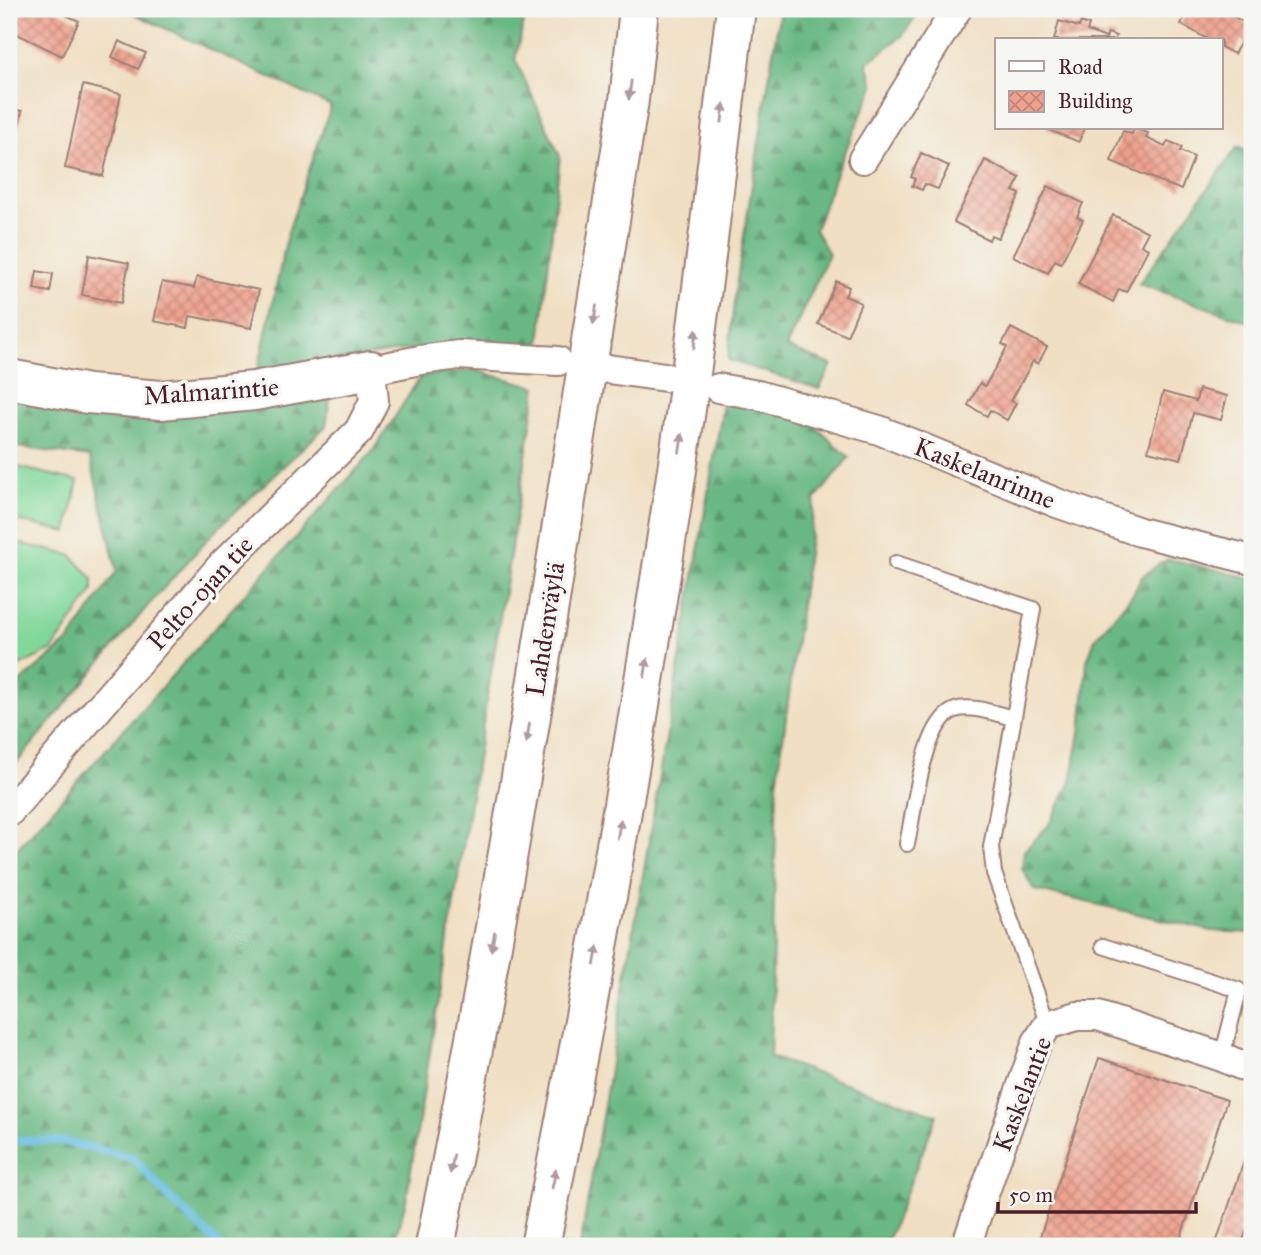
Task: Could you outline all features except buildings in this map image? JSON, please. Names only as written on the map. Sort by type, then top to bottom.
[{"type":"main road","name":"Lahdenväylä","points":[[435,1246],[506,874],[627,114],[639,9]]},
{"type":"main road","points":[[540,1246],[565,1127],[636,735],[686,406],[736,9]]},
{"type":"main road","name":"Malmarintie","points":[[9,379],[88,394],[161,400],[254,391],[371,370]]},
{"type":"street","points":[[863,159],[957,9]]},
{"type":"street","points":[[371,370],[459,355],[558,361]]},
{"type":"street","points":[[608,369],[665,377]]},
{"type":"street","name":"Pelto-ojan tie","points":[[9,812],[223,564],[359,431],[374,401],[371,370]]},
{"type":"street","name":"Kaskelanrinne","points":[[718,387],[758,395],[868,427],[1116,524],[1252,560]]},
{"type":"street","name":"Kaskelantie","points":[[966,1246],[1037,1042],[1048,1026],[1077,1016],[1098,1016],[1222,1057],[1252,1070]]},
{"type":"lane","points":[[896,564],[1033,609],[991,847],[994,873],[1048,1026]]},
{"type":"lane","points":[[907,844],[925,756],[934,729],[942,717],[953,710],[965,708],[1013,718]]},
{"type":"lane","points":[[1103,946],[1239,990],[1222,1057]]},
{"type":"green space","points":[[124,9],[527,9],[515,59],[560,156],[540,343],[425,347],[257,374],[288,232],[331,106]]},
{"type":"green space","points":[[780,9],[921,9],[902,36],[867,63],[874,86],[837,170],[815,230],[829,254],[786,347],[832,365],[819,389],[728,360],[735,293]]},
{"type":"green space","points":[[1238,146],[1252,153],[1252,323],[1139,284]]},
{"type":"green space","points":[[474,370],[537,387],[406,1201],[393,1246],[9,1246],[9,858],[374,450],[421,376]]},
{"type":"green space","points":[[331,392],[326,426],[213,533],[146,608],[9,772],[9,692],[69,641],[117,571],[90,457],[9,446],[9,393]]},
{"type":"green space","points":[[724,399],[808,420],[849,457],[815,500],[777,784],[770,1057],[937,1115],[885,1246],[580,1246]]},
{"type":"green space","points":[[9,465],[78,481],[67,532],[9,519]]},
{"type":"green space","points":[[9,541],[71,555],[93,579],[93,591],[52,650],[21,665],[9,676]]},
{"type":"green space","points":[[1169,559],[1252,578],[1252,933],[1212,931],[1034,890],[1022,868],[1024,851],[1049,825],[1071,782],[1082,722],[1087,661],[1095,639],[1133,594],[1142,577]]},
{"type":"waterway","points":[[9,1140],[62,1141],[133,1158],[220,1246]]}]
